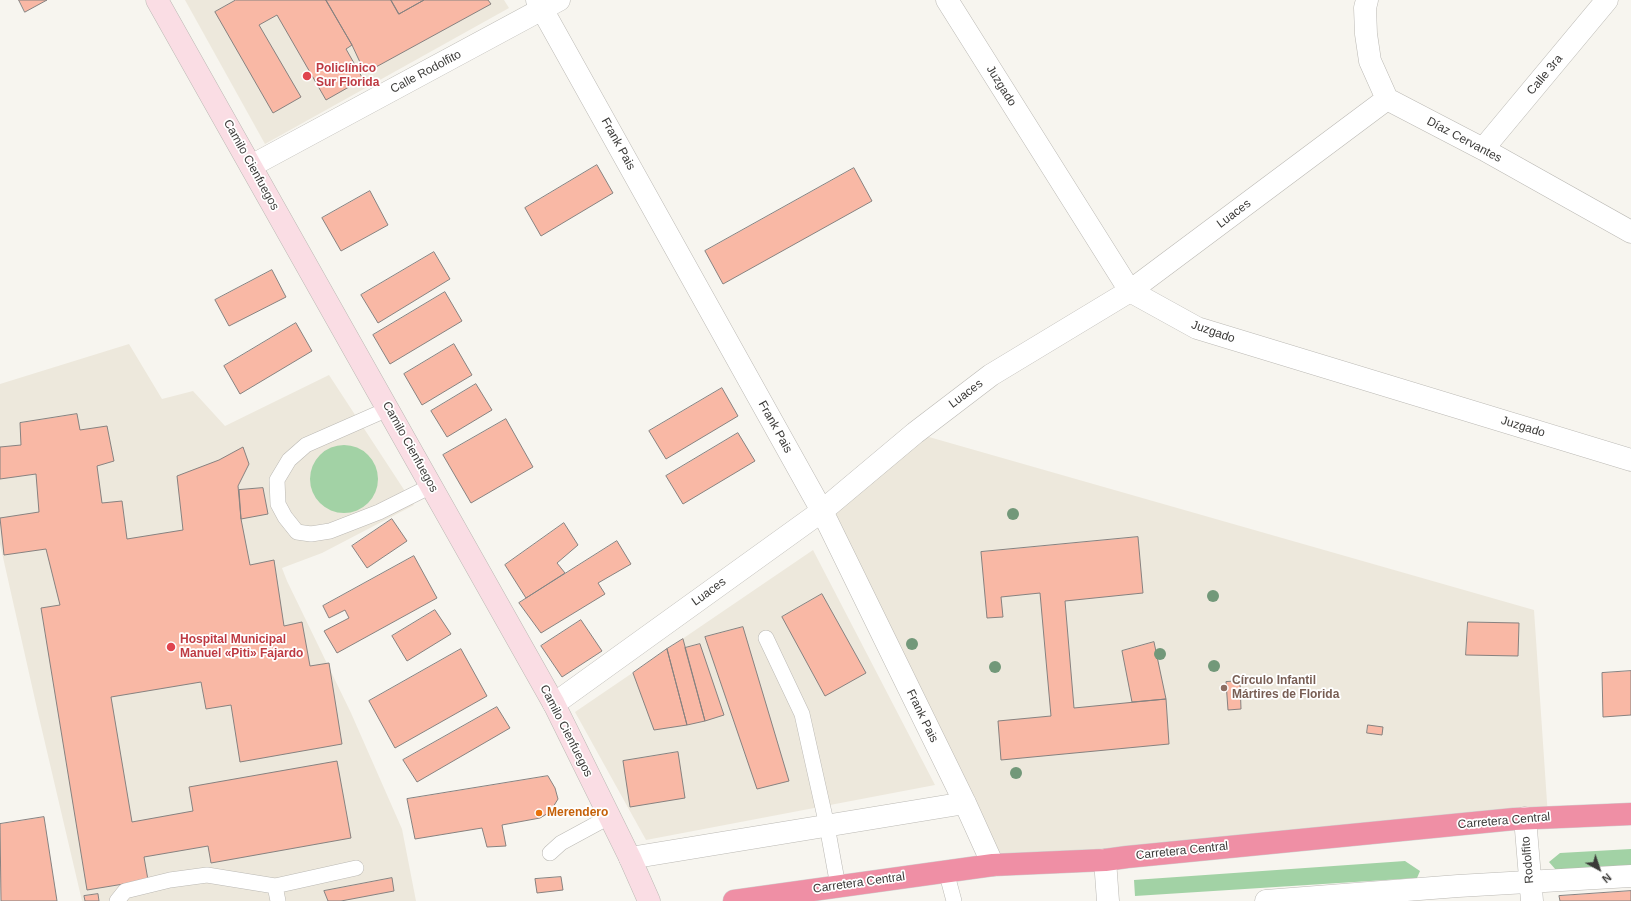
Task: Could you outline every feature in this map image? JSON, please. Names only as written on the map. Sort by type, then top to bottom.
[{"type":"highway","name":"Carretera Central","points":[[734,901],[993,865],[1105,860],[1127,856],[1524,818],[1631,814]]},
{"type":"street","name":"Camilo Cienfuegos","points":[[157,0],[554,704],[630,858],[649,901]]},
{"type":"street","name":"Juzgado","points":[[947,0],[1130,292],[1197,328],[1631,460]]},
{"type":"street","points":[[1367,0],[1365,8],[1366,34],[1370,61],[1387,99]]},
{"type":"street","name":"Calle 3ra","points":[[1483,149],[1607,0]]},
{"type":"street","name":"Calle Rodolfito","points":[[251,166],[546,3]]},
{"type":"street","name":"Frank Pais","points":[[546,3],[822,511],[965,803],[993,865]]},
{"type":"street","name":"Luaces","points":[[554,704],[822,511],[915,433],[991,375],[1130,292],[1387,99]]},
{"type":"street","name":"Díaz Cervantes","points":[[1387,99],[1483,149],[1631,232]]},
{"type":"street","points":[[630,858],[965,803]]},
{"type":"street","name":"Rodolfito","points":[[1524,818],[1531,892]]},
{"type":"street","points":[[1105,860],[1108,901]]},
{"type":"street","points":[[1266,901],[1458,886],[1531,892],[1631,876]]},
{"type":"lane","points":[[388,409],[306,445],[289,460],[277,480],[278,504],[285,517],[297,532],[310,534],[330,531],[379,512],[431,486]]},
{"type":"lane","points":[[766,638],[802,714],[828,826],[838,886]]},
{"type":"lane","points":[[550,853],[562,843],[609,817]]},
{"type":"lane","points":[[117,901],[125,891],[170,880],[207,875],[275,886],[356,868]]},
{"type":"lane","points":[[946,871],[954,901]]},
{"type":"lane","points":[[275,886],[278,901]]},
{"type":"shaded area","name":"Policlínico Sur Florida","points":[[185,0],[504,0],[509,8],[265,144]]},
{"type":"shaded area","name":"Hospital Municipal Manuel «Piti» Fajardo","points":[[129,344],[162,399],[193,391],[225,426],[329,375],[414,505],[322,553],[282,568],[351,713],[402,829],[416,901],[82,901],[0,544],[0,384]]},
{"type":"shaded area","name":"Círculo Infantil Mártires de Florida","points":[[915,433],[1534,610],[1548,817],[993,865],[822,511]]},
{"type":"shaded area","points":[[813,550],[935,785],[646,840],[575,712]]},
{"type":"green space","points":[[337,445],[351,445],[363,451],[372,460],[378,472],[376,492],[368,503],[357,511],[351,513],[337,513],[331,511],[320,503],[312,492],[310,486],[310,472],[312,466],[320,455],[331,447]]},
{"type":"green space","points":[[1631,849],[1631,865],[1556,870],[1549,862],[1560,853]]},
{"type":"green space","points":[[1405,861],[1420,871],[1417,878],[1135,896],[1134,880]]},
{"type":"building","points":[[19,0],[47,0],[25,12]]},
{"type":"building","points":[[236,0],[326,0],[352,45],[346,49],[363,79],[326,100],[277,15],[259,25],[301,97],[273,113],[215,12]]},
{"type":"building","points":[[326,0],[391,0],[399,14],[424,0],[488,0],[491,4],[365,73],[352,45]]},
{"type":"building","points":[[391,0],[424,0],[399,14]]},
{"type":"building","points":[[597,165],[613,193],[541,236],[525,208]]},
{"type":"building","points":[[854,168],[872,201],[723,284],[705,251]]},
{"type":"building","points":[[370,191],[388,225],[341,251],[322,218]]},
{"type":"building","points":[[434,252],[450,279],[378,323],[361,295]]},
{"type":"building","points":[[272,270],[286,297],[229,326],[215,300]]},
{"type":"building","points":[[445,292],[462,321],[390,364],[373,335]]},
{"type":"building","points":[[296,323],[312,351],[240,394],[224,366]]},
{"type":"building","points":[[454,344],[472,375],[422,405],[404,374]]},
{"type":"building","points":[[476,384],[492,410],[447,437],[431,411]]},
{"type":"building","points":[[722,388],[738,416],[666,459],[649,431]]},
{"type":"building","points":[[77,414],[80,430],[107,426],[114,461],[97,466],[102,503],[122,501],[127,539],[183,530],[177,476],[219,460],[243,447],[249,464],[238,486],[241,519],[250,565],[274,560],[284,626],[302,622],[310,666],[329,663],[342,744],[240,762],[231,705],[206,709],[201,682],[111,697],[132,822],[193,811],[189,787],[337,761],[351,838],[211,863],[208,846],[144,857],[148,880],[87,890],[41,608],[60,605],[46,549],[4,555],[0,518],[39,512],[36,474],[0,479],[0,447],[21,445],[20,423]]},
{"type":"building","points":[[506,419],[533,467],[471,503],[443,455]]},
{"type":"building","points":[[738,433],[755,461],[683,504],[666,476]]},
{"type":"building","points":[[263,488],[268,514],[241,519],[239,490]]},
{"type":"building","points":[[392,519],[407,541],[367,568],[352,546]]},
{"type":"building","points":[[564,523],[578,545],[557,563],[565,573],[526,598],[505,565]]},
{"type":"building","points":[[1138,537],[1143,593],[1065,601],[1074,708],[1166,699],[1169,744],[1001,760],[998,721],[1051,716],[1040,593],[1001,597],[1003,617],[987,618],[981,552]]},
{"type":"building","points":[[617,541],[631,564],[598,583],[605,594],[541,633],[519,603]]},
{"type":"building","points":[[414,556],[437,598],[337,653],[324,631],[349,618],[345,610],[329,618],[323,606]]},
{"type":"building","points":[[822,594],[866,673],[825,696],[782,617]]},
{"type":"building","points":[[435,610],[451,634],[407,661],[392,636]]},
{"type":"building","points":[[581,620],[602,651],[562,677],[541,646]]},
{"type":"building","points":[[1468,622],[1519,623],[1518,656],[1466,655]]},
{"type":"building","points":[[743,627],[789,781],[757,789],[705,637]]},
{"type":"building","points":[[683,639],[705,721],[687,725],[667,649]]},
{"type":"building","points":[[1154,642],[1166,699],[1132,702],[1122,651]]},
{"type":"building","points":[[700,644],[724,715],[705,721],[685,648]]},
{"type":"building","points":[[461,649],[487,696],[395,748],[369,701]]},
{"type":"building","points":[[667,649],[687,725],[654,730],[633,673]]},
{"type":"building","points":[[1631,671],[1631,715],[1603,717],[1602,673]]},
{"type":"building","points":[[1240,681],[1241,709],[1228,710],[1226,682]]},
{"type":"building","points":[[497,707],[510,728],[417,782],[403,760]]},
{"type":"building","points":[[1368,725],[1383,727],[1382,735],[1367,733]]},
{"type":"building","points":[[678,752],[685,798],[630,807],[623,761]]},
{"type":"building","points":[[548,776],[555,788],[558,799],[550,812],[540,818],[502,825],[506,846],[487,847],[482,828],[415,839],[407,799]]},
{"type":"building","points":[[44,817],[57,901],[1,901],[0,824]]},
{"type":"building","points":[[561,877],[563,890],[537,893],[535,879]]},
{"type":"building","points":[[392,878],[394,891],[341,901],[328,901],[324,891]]},
{"type":"building","points":[[1631,891],[1631,901],[1560,901],[1559,896]]},
{"type":"building","points":[[98,894],[99,901],[85,901],[84,896]]},
{"type":"place","name":"Policlínico Sur Florida","points":[[307,76]]},
{"type":"place","name":"Hospital Municipal Manuel «Piti» Fajardo","points":[[171,647]]},
{"type":"place","name":"Círculo Infantil Mártires de Florida","points":[[1224,688]]},
{"type":"place","name":"Merendero","points":[[539,813]]}]
